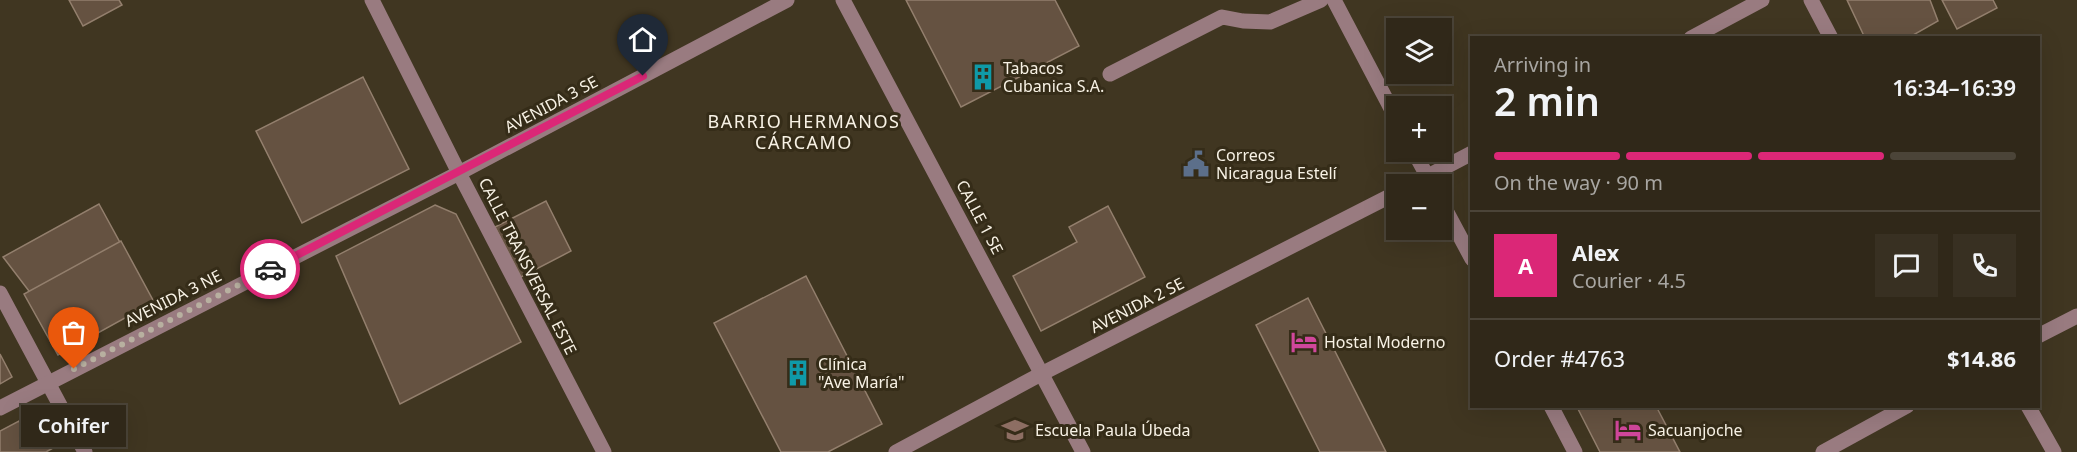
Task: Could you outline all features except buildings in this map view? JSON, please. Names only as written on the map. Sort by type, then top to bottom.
[{"type":"street","name":"CALLE TRANSVERSAL ESTE","points":[[372,0],[604,452]]},
{"type":"street","name":"AVENIDA 3 SE","points":[[459,173],[787,0]]},
{"type":"street","name":"CALLE 1 SE","points":[[843,0],[1083,452]]},
{"type":"street","points":[[1110,74],[1222,17],[1243,21],[1270,22],[1321,0]]},
{"type":"street","points":[[1334,0],[1386,99]]},
{"type":"street","points":[[1694,36],[1762,0]]},
{"type":"street","points":[[1811,0],[1830,36]]},
{"type":"street","points":[[1439,174],[1470,154]]},
{"type":"street","name":"AVENIDA 3 NE","points":[[0,408],[459,173]]},
{"type":"street","name":"AVENIDA 2 SE","points":[[896,452],[1043,373],[1386,198]]},
{"type":"street","points":[[1452,222],[1470,255]]},
{"type":"street","points":[[0,293],[84,452]]},
{"type":"street","points":[[2040,335],[2077,316]]},
{"type":"street","points":[[1552,408],[1575,452]]},
{"type":"street","points":[[1823,452],[1903,408]]},
{"type":"street","points":[[2029,408],[2054,452]]},
{"type":"way so far","points":[[74,369],[270,269]]},
{"type":"place","name":"Tabacos Cubanica S.A.","points":[[983,77]]},
{"type":"place","name":"Correos Nicaragua Estelí","points":[[1196,164]]},
{"type":"place","name":"Hostal Moderno","points":[[1304,342]]},
{"type":"place","name":"Cohifer","points":[[74,369]]},
{"type":"place","name":"Clínica \"Ave María\"","points":[[798,373]]},
{"type":"place","name":"Escuela Paula Úbeda","points":[[1015,430]]},
{"type":"place","name":"Sacuanjoche","points":[[1628,430]]},
{"type":"district","name":"BARRIO HERMANOS CÁRCAMO","points":[[804,132]]},
{"type":"route","points":[[270,269],[643,76]]}]
